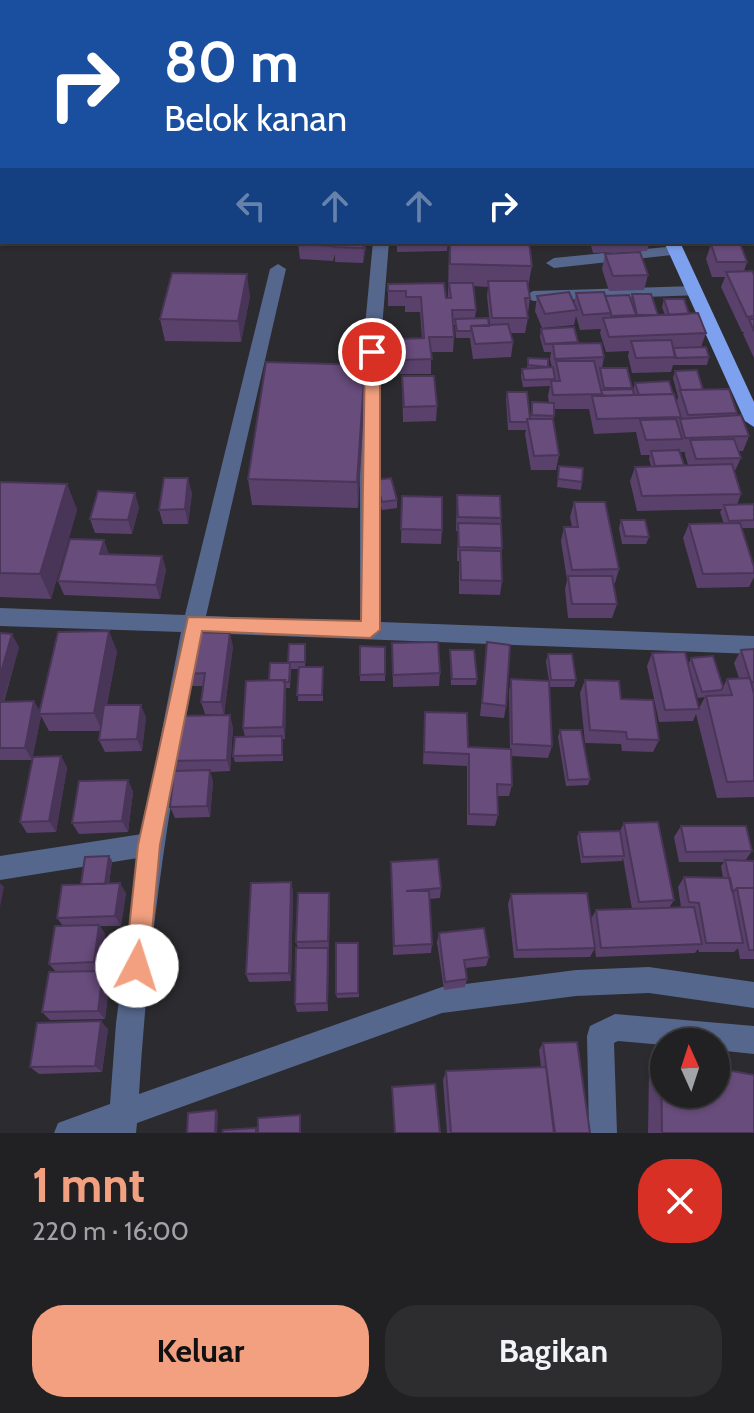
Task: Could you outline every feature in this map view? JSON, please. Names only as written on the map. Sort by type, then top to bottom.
[{"type":"main road","points":[[674,246],[754,421]]},
{"type":"street","points":[[370,630],[369,378],[381,244]]},
{"type":"street","points":[[554,263],[674,246]]},
{"type":"street","points":[[122,1124],[149,845],[215,519],[278,269]]},
{"type":"street","points":[[533,296],[695,291]]},
{"type":"street","points":[[0,617],[754,645]]},
{"type":"street","points":[[0,868],[149,845]]},
{"type":"street","points":[[68,1133],[122,1124],[315,1043],[442,1000],[576,983],[649,980],[754,995]]},
{"type":"street","points":[[603,1133],[600,1036],[615,1027],[754,1040]]},
{"type":"building","points":[[335,244],[364,244],[363,248],[334,247]]},
{"type":"building","points":[[450,244],[529,244],[532,266],[450,264]]},
{"type":"building","points":[[711,244],[740,244],[747,262],[717,262]]},
{"type":"building","points":[[640,252],[648,275],[613,276],[605,254]]},
{"type":"building","points":[[752,271],[754,316],[747,317],[726,272]]},
{"type":"building","points":[[172,273],[247,274],[238,321],[160,319]]},
{"type":"building","points":[[488,281],[527,281],[530,298],[525,298],[528,318],[492,318]]},
{"type":"building","points":[[444,283],[446,298],[451,298],[449,283],[473,283],[476,310],[452,310],[454,337],[429,337],[432,359],[400,360],[398,339],[424,338],[421,297],[406,297],[406,291],[388,291],[388,284]]},
{"type":"building","points":[[569,292],[577,310],[545,314],[537,296]]},
{"type":"building","points":[[604,292],[611,313],[583,315],[576,293]]},
{"type":"building","points":[[632,294],[651,294],[658,315],[637,315]]},
{"type":"building","points":[[629,295],[636,315],[611,316],[605,296]]},
{"type":"building","points":[[664,299],[684,299],[689,314],[669,315]]},
{"type":"building","points":[[698,313],[706,333],[609,337],[603,318]]},
{"type":"building","points":[[488,318],[489,326],[471,326],[471,331],[457,331],[455,319]]},
{"type":"building","points":[[508,324],[513,342],[475,344],[471,326]]},
{"type":"building","points":[[574,327],[578,342],[545,344],[541,329]]},
{"type":"building","points":[[671,340],[676,357],[636,358],[631,341]]},
{"type":"building","points":[[601,343],[604,357],[555,359],[553,344]]},
{"type":"building","points":[[706,347],[709,357],[675,358],[673,348]]},
{"type":"building","points":[[528,358],[548,359],[548,367],[528,365]]},
{"type":"building","points":[[556,361],[594,361],[602,394],[553,395],[551,381],[560,381]]},
{"type":"building","points":[[266,362],[365,365],[357,482],[248,479]]},
{"type":"building","points":[[553,367],[555,379],[524,380],[522,369]]},
{"type":"building","points":[[600,368],[627,368],[632,388],[604,388]]},
{"type":"building","points":[[697,370],[703,390],[681,390],[675,371]]},
{"type":"building","points":[[402,376],[434,376],[437,406],[404,407]]},
{"type":"building","points":[[669,381],[673,394],[639,395],[635,383]]},
{"type":"building","points":[[633,389],[634,395],[603,396],[601,390]]},
{"type":"building","points":[[729,389],[737,413],[688,415],[680,390]]},
{"type":"building","points":[[507,392],[527,392],[530,419],[527,422],[510,422]]},
{"type":"building","points":[[674,394],[681,417],[597,419],[592,396]]},
{"type":"building","points":[[532,402],[554,403],[554,416],[532,415]]},
{"type":"building","points":[[741,415],[749,436],[685,438],[680,419]]},
{"type":"building","points":[[527,419],[553,419],[559,455],[534,456]]},
{"type":"building","points":[[676,419],[682,439],[646,440],[640,420]]},
{"type":"building","points":[[734,439],[741,458],[696,459],[690,440]]},
{"type":"building","points":[[679,450],[684,465],[655,466],[651,451]]},
{"type":"building","points":[[732,464],[741,494],[642,496],[635,467]]},
{"type":"building","points":[[559,466],[583,468],[582,482],[558,479]]},
{"type":"building","points":[[164,478],[188,478],[185,509],[159,510]]},
{"type":"building","points":[[391,478],[397,500],[382,502],[376,480]]},
{"type":"building","points":[[0,482],[67,484],[40,574],[0,573]]},
{"type":"building","points":[[98,491],[135,493],[128,520],[90,519]]},
{"type":"building","points":[[457,495],[500,496],[501,518],[458,517]]},
{"type":"building","points":[[402,496],[442,497],[442,530],[401,529]]},
{"type":"building","points":[[574,502],[605,502],[619,569],[572,570],[564,527],[578,527]]},
{"type":"building","points":[[754,504],[754,520],[729,521],[724,505]]},
{"type":"building","points":[[621,520],[645,520],[649,537],[625,536]]},
{"type":"building","points":[[458,523],[501,524],[502,548],[459,547]]},
{"type":"building","points":[[740,523],[754,573],[703,574],[689,524]]},
{"type":"building","points":[[70,539],[104,540],[100,554],[162,556],[156,585],[58,581]]},
{"type":"building","points":[[460,550],[501,551],[502,581],[461,580]]},
{"type":"building","points":[[568,576],[612,576],[617,604],[572,604]]},
{"type":"building","points":[[109,631],[94,713],[39,714],[58,632]]},
{"type":"building","points":[[191,632],[230,633],[221,702],[201,702],[205,673],[185,674]]},
{"type":"building","points":[[0,633],[12,634],[0,676]]},
{"type":"building","points":[[438,642],[440,673],[393,675],[392,643]]},
{"type":"building","points":[[487,642],[510,645],[506,706],[482,703]]},
{"type":"building","points":[[289,644],[305,644],[305,662],[288,662]]},
{"type":"building","points":[[360,646],[385,647],[385,674],[360,675]]},
{"type":"building","points":[[754,649],[754,682],[751,682],[741,650]]},
{"type":"building","points":[[450,650],[474,650],[477,679],[452,679]]},
{"type":"building","points":[[685,652],[699,709],[665,710],[652,653]]},
{"type":"building","points":[[548,654],[572,654],[576,680],[551,680]]},
{"type":"building","points":[[713,656],[723,687],[721,690],[702,692],[691,658]]},
{"type":"building","points":[[270,663],[290,663],[289,682],[269,680]]},
{"type":"building","points":[[299,667],[323,667],[322,695],[297,695]]},
{"type":"building","points":[[750,678],[754,694],[754,781],[727,782],[706,696],[732,695],[727,679]]},
{"type":"building","points":[[511,679],[549,681],[552,746],[512,744]]},
{"type":"building","points":[[285,680],[283,727],[243,728],[246,681]]},
{"type":"building","points":[[585,680],[619,681],[621,699],[653,700],[659,740],[627,739],[626,732],[590,730]]},
{"type":"building","points":[[34,701],[25,748],[0,748],[0,702]]},
{"type":"building","points":[[104,705],[141,705],[137,739],[99,740]]},
{"type":"building","points":[[425,712],[467,713],[468,747],[511,749],[512,785],[497,784],[498,815],[469,814],[469,754],[424,752]]},
{"type":"building","points":[[230,715],[227,760],[168,761],[173,716]]},
{"type":"building","points":[[560,730],[581,730],[590,779],[568,780]]},
{"type":"building","points":[[282,736],[282,755],[233,756],[235,737]]},
{"type":"building","points":[[61,756],[49,821],[20,822],[33,757]]},
{"type":"building","points":[[210,770],[207,806],[170,807],[174,771]]},
{"type":"building","points":[[128,780],[122,821],[72,823],[79,781]]},
{"type":"building","points":[[658,822],[674,900],[639,902],[624,823]]},
{"type":"building","points":[[681,826],[746,826],[752,851],[686,852]]},
{"type":"building","points":[[620,831],[624,856],[583,857],[579,832]]},
{"type":"building","points":[[109,856],[105,884],[81,884],[85,857]]},
{"type":"building","points":[[438,859],[441,888],[406,891],[429,891],[432,944],[394,946],[391,862]]},
{"type":"building","points":[[725,860],[754,861],[754,888],[732,891]]},
{"type":"building","points":[[684,877],[730,878],[743,943],[706,943],[699,903],[689,902]]},
{"type":"building","points":[[291,882],[289,973],[246,974],[251,883]]},
{"type":"building","points":[[120,883],[115,916],[57,918],[62,885]]},
{"type":"building","points":[[737,888],[754,888],[754,950],[749,950]]},
{"type":"building","points":[[298,893],[329,893],[328,941],[296,942]]},
{"type":"building","points":[[587,893],[595,948],[517,950],[511,894]]},
{"type":"building","points":[[694,907],[702,944],[601,948],[596,910]]},
{"type":"building","points":[[99,925],[94,962],[49,964],[55,926]]},
{"type":"building","points":[[484,928],[489,957],[464,960],[467,979],[445,982],[439,933]]},
{"type":"building","points":[[336,943],[358,943],[358,993],[336,994]]},
{"type":"building","points":[[296,948],[328,948],[327,1003],[295,1004]]},
{"type":"building","points":[[103,971],[98,1011],[42,1012],[49,972]]},
{"type":"building","points":[[101,1021],[95,1066],[30,1067],[37,1023]]},
{"type":"building","points":[[577,1042],[590,1133],[555,1133],[543,1043]]},
{"type":"building","points":[[546,1067],[554,1133],[451,1133],[446,1071]]},
{"type":"building","points":[[730,1071],[754,1075],[754,1133],[662,1133],[662,1108],[730,1108]]},
{"type":"building","points":[[435,1084],[440,1133],[395,1133],[392,1087]]},
{"type":"building","points":[[216,1110],[215,1133],[187,1133],[188,1113]]},
{"type":"building","points":[[300,1115],[300,1133],[258,1133],[258,1118]]},
{"type":"building","points":[[256,1128],[256,1133],[223,1133],[223,1130]]},
{"type":"route","points":[[137,966],[149,845],[194,623],[370,630],[369,378],[372,352]]}]
